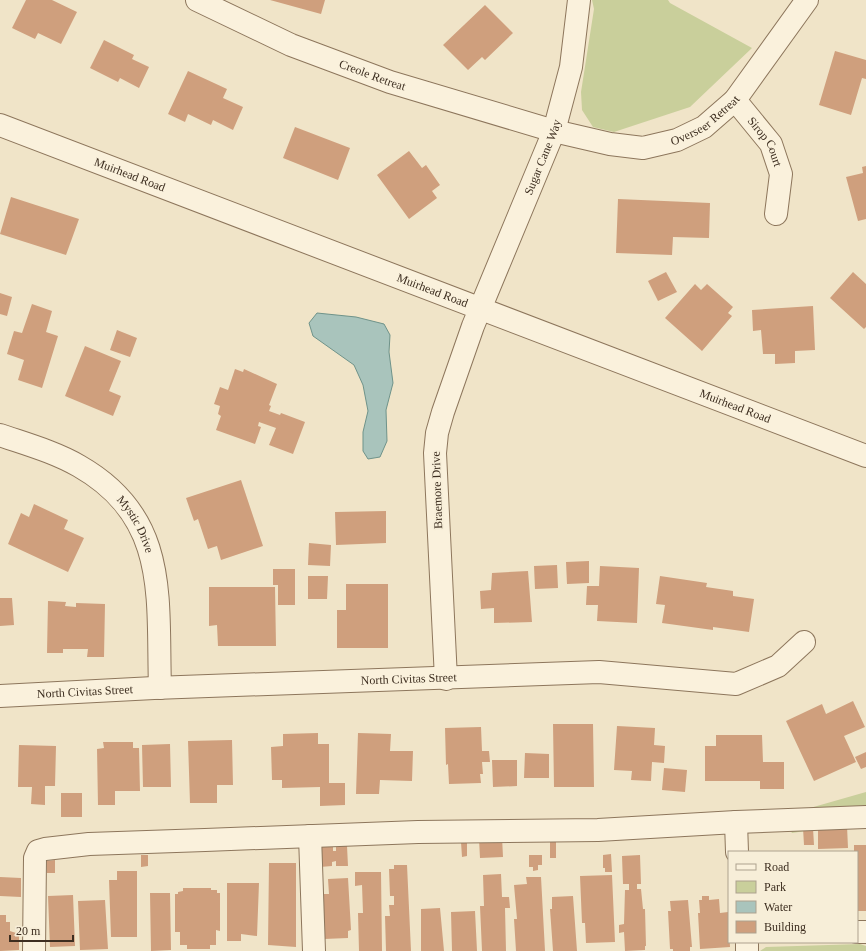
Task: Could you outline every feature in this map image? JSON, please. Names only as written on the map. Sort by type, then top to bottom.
[{"type":"street","name":"Creole Retreat","points":[[197,0],[291,45],[330,61],[390,82],[554,131]]},
{"type":"street","name":"Sugar Cane Way","points":[[481,308],[554,131],[571,67],[579,0]]},
{"type":"street","name":"Overseer Retreat","points":[[554,131],[610,144],[643,148],[677,140],[704,127],[735,100],[807,0]]},
{"type":"street","name":"Sirop Court","points":[[735,100],[771,144],[780,174],[776,214]]},
{"type":"street","name":"Muirhead Road","points":[[0,125],[866,456]]},
{"type":"street","name":"Braemore Drive","points":[[446,679],[435,453],[436,440],[443,412],[481,308]]},
{"type":"street","name":"Mystic Drive","points":[[0,435],[57,455],[79,466],[114,492],[139,524],[150,549],[156,580],[160,688]]},
{"type":"street","name":"North Civitas Street","points":[[0,696],[160,688],[446,679],[599,672],[736,684],[778,666],[804,642]]},
{"type":"street","points":[[34,951],[35,858],[38,851],[89,844],[418,832],[598,830],[866,816]]},
{"type":"street","points":[[736,822],[736,851]]},
{"type":"street","points":[[310,836],[314,951]]},
{"type":"green space","points":[[592,0],[668,0],[670,3],[752,48],[690,107],[614,132],[593,127],[582,110],[581,92],[594,9]]},
{"type":"green space","points":[[866,792],[866,822],[792,833],[782,816]]},
{"type":"green space","points":[[860,944],[866,946],[866,951],[760,951],[766,947]]},
{"type":"water","points":[[317,313],[356,317],[384,324],[390,335],[389,352],[393,383],[386,410],[387,441],[380,457],[368,459],[363,451],[363,432],[368,411],[363,385],[354,365],[313,336],[309,323]]},
{"type":"building","points":[[26,0],[52,0],[77,12],[61,44],[38,33],[35,39],[12,28]]},
{"type":"building","points":[[270,0],[325,0],[321,14]]},
{"type":"building","points":[[485,5],[513,33],[485,60],[482,57],[468,70],[443,45]]},
{"type":"building","points":[[104,40],[134,55],[132,59],[149,67],[139,88],[120,78],[118,82],[90,68]]},
{"type":"building","points":[[835,51],[866,60],[866,79],[862,78],[851,115],[819,105]]},
{"type":"building","points":[[188,71],[227,89],[223,98],[243,107],[233,130],[213,120],[211,125],[188,114],[185,122],[168,114]]},
{"type":"building","points":[[295,127],[350,148],[338,180],[283,158]]},
{"type":"building","points":[[409,151],[422,168],[426,165],[440,185],[432,191],[437,198],[409,219],[377,175]]},
{"type":"building","points":[[866,166],[866,219],[858,221],[846,177],[863,173],[862,167]]},
{"type":"building","points":[[11,197],[79,219],[66,255],[0,234]]},
{"type":"building","points":[[618,199],[710,203],[709,238],[673,237],[672,255],[616,253]]},
{"type":"building","points":[[666,272],[677,292],[658,301],[648,281]]},
{"type":"building","points":[[853,272],[866,284],[866,327],[864,329],[830,298]]},
{"type":"building","points":[[695,284],[701,290],[707,284],[733,307],[728,313],[732,316],[702,351],[665,318]]},
{"type":"building","points":[[0,293],[12,297],[7,316],[0,314]]},
{"type":"building","points":[[32,304],[52,311],[46,332],[58,336],[42,388],[18,380],[24,360],[7,354],[14,331],[22,333]]},
{"type":"building","points":[[813,306],[815,350],[795,351],[795,363],[775,364],[775,354],[763,354],[761,330],[753,331],[752,310]]},
{"type":"building","points":[[117,330],[137,338],[130,357],[110,350]]},
{"type":"building","points":[[85,346],[121,361],[109,391],[121,396],[113,416],[65,396]]},
{"type":"building","points":[[235,369],[243,372],[244,369],[277,384],[269,405],[271,406],[269,411],[280,415],[281,413],[305,422],[293,454],[269,445],[276,428],[259,422],[258,426],[261,427],[255,444],[216,430],[221,416],[218,414],[220,406],[214,404],[220,387],[228,390]]},
{"type":"building","points":[[241,480],[263,546],[221,560],[217,546],[208,549],[198,519],[194,521],[186,498]]},
{"type":"building","points":[[34,504],[68,520],[64,529],[84,538],[68,572],[8,544],[21,513],[29,517]]},
{"type":"building","points":[[386,511],[386,543],[336,545],[335,512]]},
{"type":"building","points":[[309,543],[331,545],[330,566],[308,565]]},
{"type":"building","points":[[589,561],[589,583],[567,584],[566,562]]},
{"type":"building","points":[[557,565],[558,588],[535,589],[534,566]]},
{"type":"building","points":[[600,566],[639,568],[637,623],[597,621],[598,605],[586,605],[587,586],[599,586]]},
{"type":"building","points":[[273,569],[295,569],[295,605],[278,605],[278,585],[273,585]]},
{"type":"building","points":[[528,571],[532,622],[494,623],[494,608],[481,609],[480,591],[491,590],[492,573]]},
{"type":"building","points":[[308,576],[328,576],[327,599],[308,599]]},
{"type":"building","points":[[660,576],[707,583],[706,587],[733,591],[733,596],[754,599],[749,632],[713,627],[713,630],[662,623],[665,605],[656,604]]},
{"type":"building","points":[[346,584],[388,584],[388,648],[337,648],[337,610],[346,610]]},
{"type":"building","points":[[209,587],[275,587],[276,646],[218,646],[217,625],[209,626]]},
{"type":"building","points":[[0,598],[12,598],[14,625],[0,626]]},
{"type":"building","points":[[48,601],[66,602],[65,606],[76,607],[76,603],[105,604],[104,657],[87,657],[88,649],[63,649],[63,653],[47,653]]},
{"type":"building","points":[[853,701],[865,727],[844,736],[856,762],[814,781],[786,721],[822,704],[826,714]]},
{"type":"building","points":[[553,724],[593,724],[594,787],[554,787]]},
{"type":"building","points":[[617,726],[655,728],[654,745],[665,746],[664,763],[652,762],[651,781],[631,780],[632,771],[614,770]]},
{"type":"building","points":[[481,727],[482,751],[489,751],[490,762],[482,762],[483,774],[480,774],[481,783],[449,784],[448,764],[446,765],[445,728]]},
{"type":"building","points":[[318,733],[318,744],[329,744],[329,783],[345,783],[345,805],[320,806],[320,787],[282,788],[282,780],[272,780],[271,747],[283,746],[283,734]]},
{"type":"building","points":[[358,733],[391,734],[390,751],[413,751],[412,781],[380,780],[379,794],[356,794]]},
{"type":"building","points":[[716,735],[762,735],[763,762],[784,762],[784,789],[760,789],[760,781],[705,781],[705,746],[716,746]]},
{"type":"building","points":[[232,740],[233,785],[217,785],[217,803],[190,803],[188,741]]},
{"type":"building","points":[[103,742],[133,742],[133,748],[139,748],[140,791],[115,791],[115,805],[98,805],[97,749],[104,748]]},
{"type":"building","points":[[170,744],[171,787],[143,787],[142,745]]},
{"type":"building","points":[[19,745],[56,746],[55,786],[45,786],[45,805],[31,804],[32,787],[18,787]]},
{"type":"building","points":[[866,752],[866,767],[861,769],[855,757]]},
{"type":"building","points":[[525,753],[549,754],[549,778],[524,778]]},
{"type":"building","points":[[492,760],[517,760],[517,786],[493,787]]},
{"type":"building","points":[[664,768],[687,770],[685,792],[662,790]]},
{"type":"building","points":[[61,793],[82,793],[82,817],[61,817]]},
{"type":"building","points":[[847,826],[848,848],[818,849],[818,827]]},
{"type":"building","points":[[803,828],[813,828],[814,845],[804,845]]},
{"type":"building","points":[[502,837],[503,857],[480,858],[479,839]]},
{"type":"building","points":[[461,842],[467,842],[467,856],[462,857]]},
{"type":"building","points":[[550,842],[556,842],[556,858],[550,858]]},
{"type":"building","points":[[333,845],[333,851],[336,851],[336,846],[347,846],[348,866],[336,866],[336,861],[332,862],[332,866],[320,867],[320,846]]},
{"type":"building","points":[[854,845],[866,845],[866,911],[858,911],[858,851],[854,851]]},
{"type":"building","points":[[611,854],[612,872],[605,872],[605,868],[603,868],[603,855]]},
{"type":"building","points":[[141,855],[148,855],[148,866],[141,867]]},
{"type":"building","points":[[529,855],[542,855],[542,865],[538,865],[538,870],[533,871],[533,867],[529,867]]},
{"type":"building","points":[[640,855],[641,884],[637,884],[637,889],[641,889],[643,909],[645,909],[646,946],[645,950],[625,951],[624,932],[619,933],[619,925],[624,924],[625,890],[629,890],[629,884],[623,884],[622,856]]},
{"type":"building","points":[[55,860],[55,873],[47,873],[47,861]]},
{"type":"building","points":[[269,863],[296,863],[296,947],[268,945]]},
{"type":"building","points":[[394,865],[407,865],[411,951],[386,951],[385,916],[390,916],[389,905],[394,905],[394,896],[390,896],[389,869],[394,869]]},
{"type":"building","points":[[117,871],[137,871],[137,937],[111,937],[109,880],[117,880]]},
{"type":"building","points":[[355,872],[381,872],[382,951],[359,951],[358,913],[363,913],[362,885],[355,886]]},
{"type":"building","points":[[501,874],[502,897],[509,897],[510,908],[505,908],[506,951],[482,951],[480,906],[484,906],[483,875]]},
{"type":"building","points":[[612,875],[615,942],[586,943],[585,923],[582,923],[580,876]]},
{"type":"building","points":[[0,877],[21,878],[21,897],[0,896]]},
{"type":"building","points":[[526,877],[541,877],[545,951],[516,951],[514,919],[517,919],[514,885],[527,884]]},
{"type":"building","points":[[348,878],[351,930],[348,931],[348,938],[324,939],[320,894],[329,894],[328,879]]},
{"type":"building","points":[[227,883],[259,883],[257,936],[241,934],[241,941],[227,941]]},
{"type":"building","points":[[183,888],[211,888],[211,890],[217,890],[217,893],[220,893],[220,931],[216,930],[216,945],[210,945],[210,949],[187,949],[187,945],[180,945],[180,932],[175,932],[175,894],[183,891]]},
{"type":"building","points":[[150,893],[170,893],[171,950],[151,951]]},
{"type":"building","points":[[73,895],[75,946],[50,947],[48,896]]},
{"type":"building","points":[[573,896],[577,951],[553,951],[550,909],[552,909],[552,897]]},
{"type":"building","points":[[702,896],[709,896],[709,900],[719,899],[720,913],[728,912],[728,943],[730,943],[730,947],[700,949],[698,913],[700,913],[699,900],[702,900]]},
{"type":"building","points":[[105,900],[108,949],[80,950],[78,901]]},
{"type":"building","points":[[688,900],[692,947],[690,947],[690,951],[673,951],[673,949],[670,949],[668,911],[671,911],[670,901]]},
{"type":"building","points":[[440,908],[444,951],[421,951],[421,909]]},
{"type":"building","points":[[475,911],[477,951],[452,951],[451,912]]},
{"type":"building","points":[[0,915],[6,915],[6,922],[10,922],[10,931],[19,934],[19,950],[0,951]]}]
